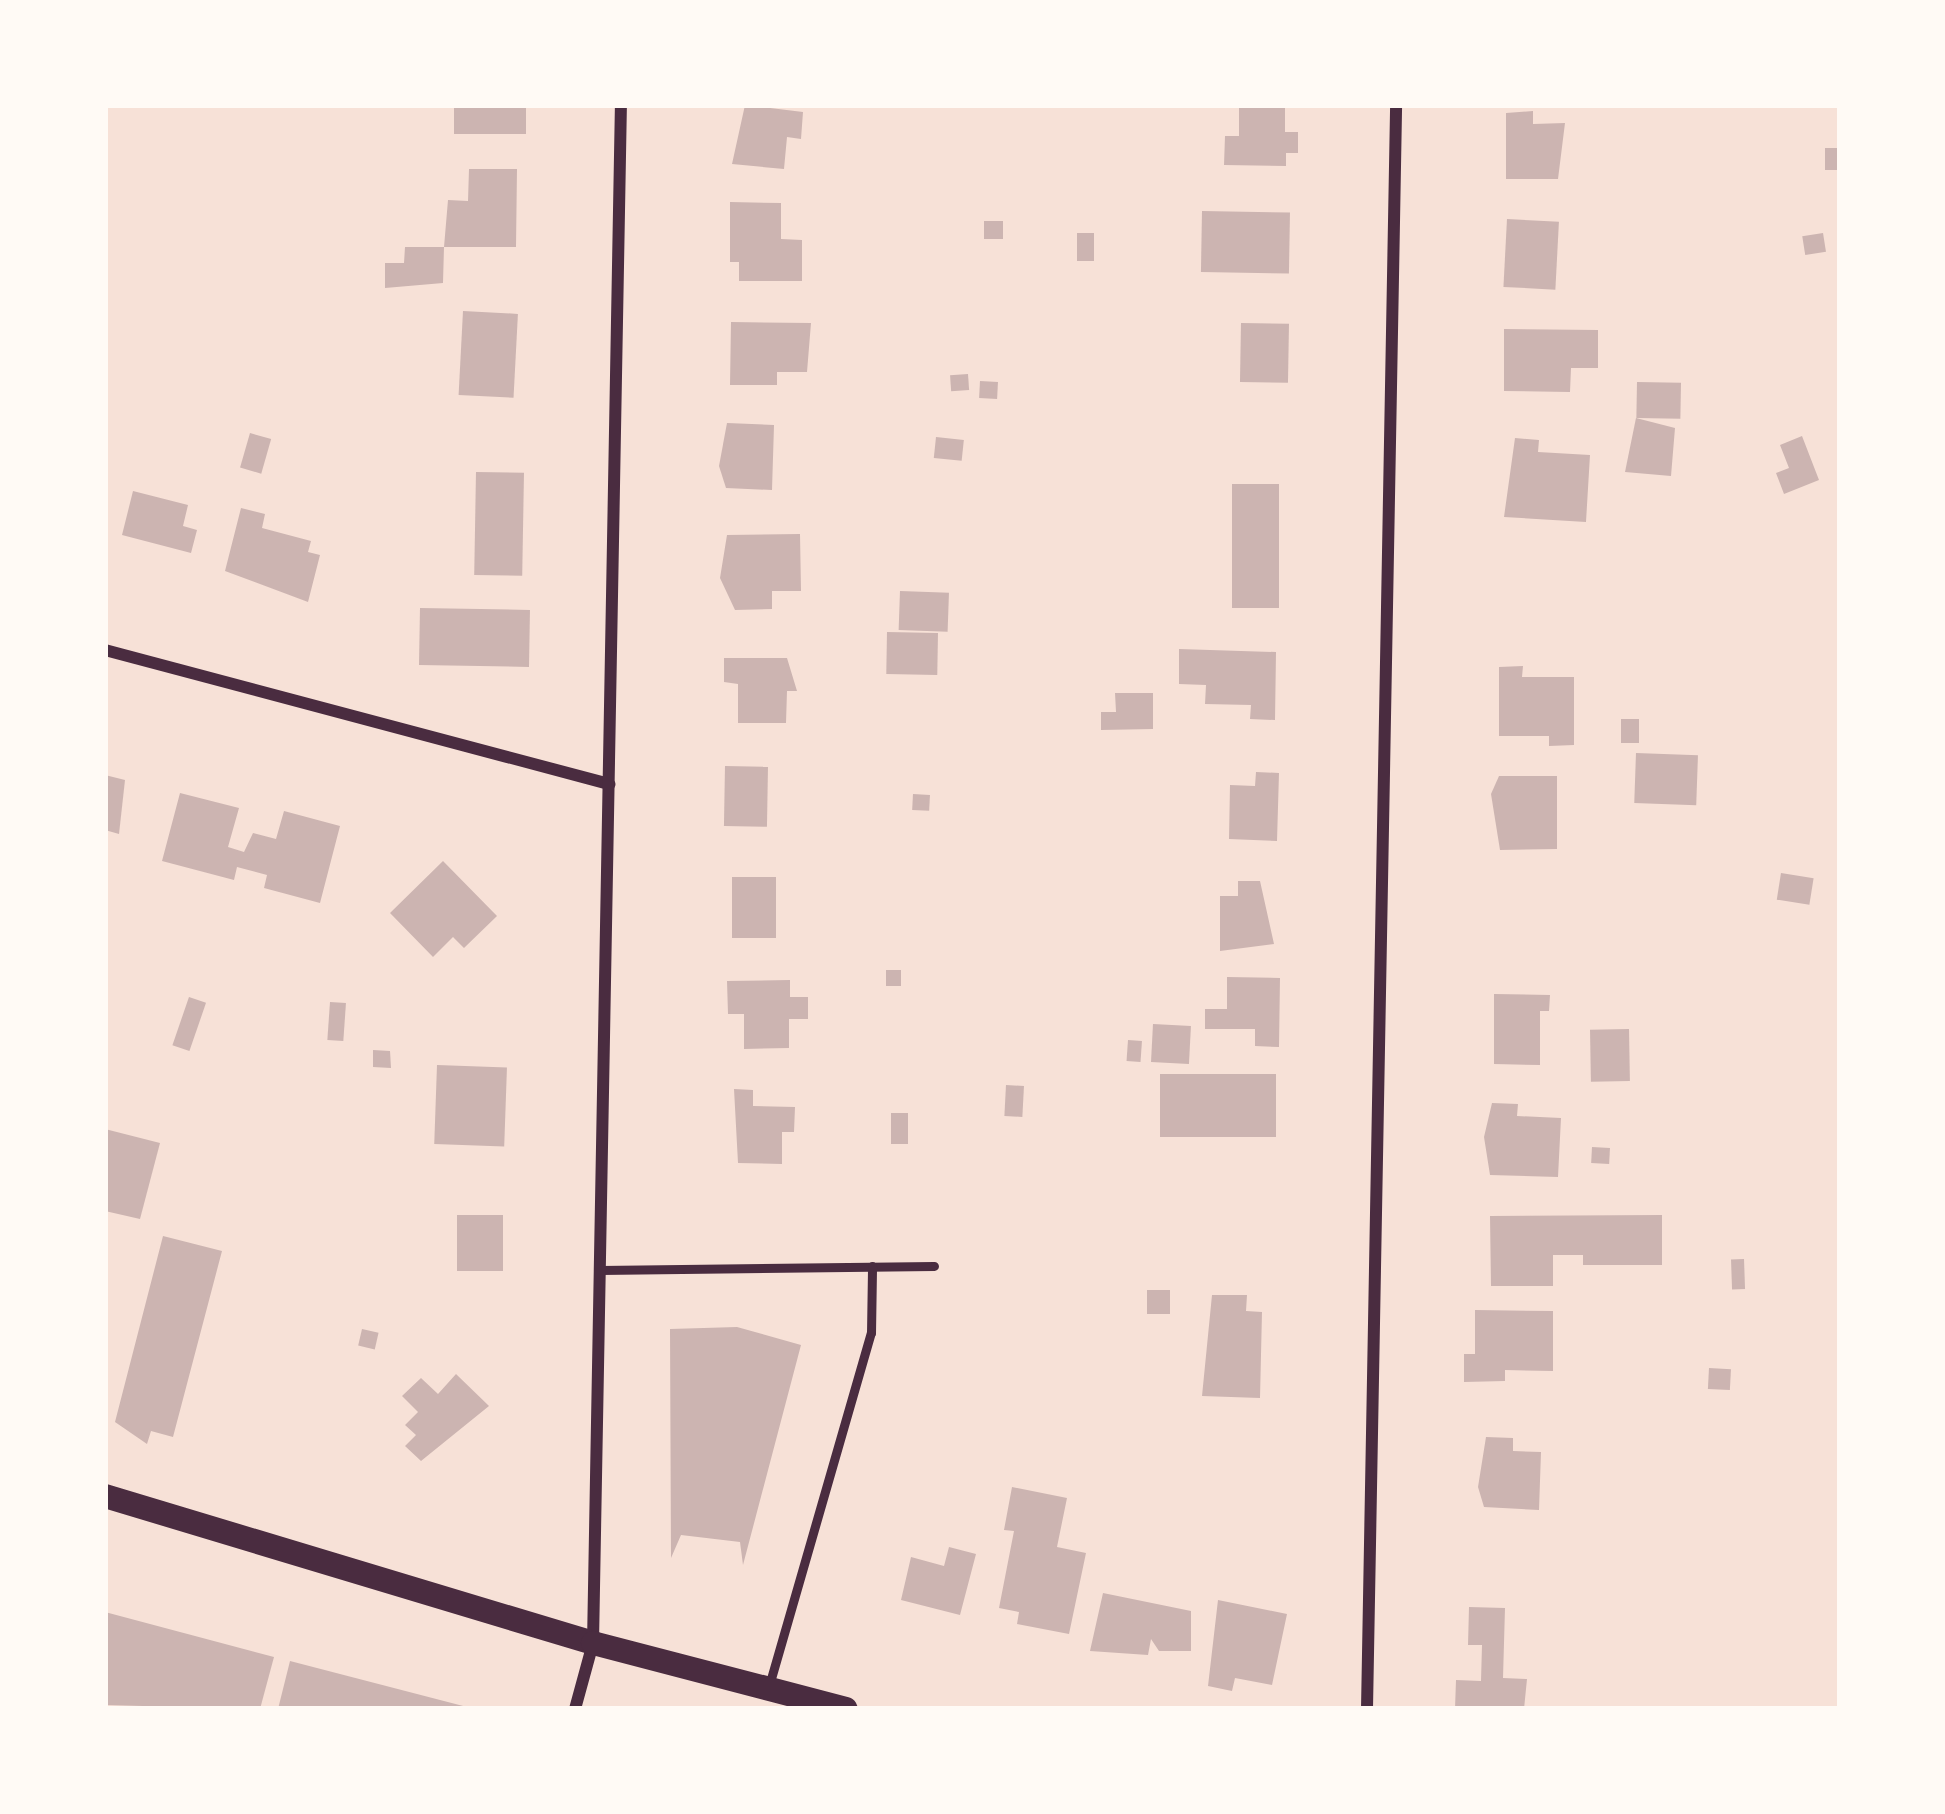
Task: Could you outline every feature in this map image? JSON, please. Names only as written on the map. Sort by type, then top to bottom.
[{"type":"main road","points":[[105,1496],[593,1643],[846,1709]]},
{"type":"street","points":[[575,1709],[593,1643],[621,105]]},
{"type":"street","points":[[1367,1709],[1396,105]]},
{"type":"street","points":[[105,650],[609,784]]},
{"type":"lane","points":[[769,1689],[871,1333],[872,1266]]},
{"type":"lane","points":[[601,1270],[934,1266]]},
{"type":"building","points":[[454,105],[526,105],[526,134],[454,134]]},
{"type":"building","points":[[745,105],[803,112],[801,139],[787,137],[784,169],[732,164]]},
{"type":"building","points":[[1239,105],[1285,105],[1285,132],[1298,132],[1298,153],[1286,153],[1286,166],[1224,165],[1225,136],[1239,136]]},
{"type":"building","points":[[1533,111],[1533,124],[1565,123],[1558,179],[1506,179],[1506,113]]},
{"type":"building","points":[[1825,148],[1837,148],[1837,170],[1825,170]]},
{"type":"building","points":[[469,169],[517,169],[516,247],[444,247],[448,200],[468,201]]},
{"type":"building","points":[[730,202],[781,203],[781,239],[802,240],[802,281],[739,281],[739,262],[730,262]]},
{"type":"building","points":[[1202,211],[1290,213],[1289,274],[1201,272]]},
{"type":"building","points":[[1507,219],[1559,222],[1555,290],[1503,287]]},
{"type":"building","points":[[984,221],[1003,221],[1003,239],[984,239]]},
{"type":"building","points":[[1077,233],[1094,233],[1094,261],[1077,261]]},
{"type":"building","points":[[1823,233],[1826,252],[1805,255],[1802,236]]},
{"type":"building","points":[[405,247],[444,247],[443,283],[385,288],[385,263],[404,263]]},
{"type":"building","points":[[463,311],[518,314],[514,398],[459,395]]},
{"type":"building","points":[[731,322],[811,323],[807,372],[777,372],[777,385],[730,385]]},
{"type":"building","points":[[1241,323],[1289,324],[1288,383],[1240,382]]},
{"type":"building","points":[[1504,329],[1598,330],[1598,368],[1571,368],[1570,392],[1504,391]]},
{"type":"building","points":[[968,374],[969,390],[951,391],[950,375]]},
{"type":"building","points":[[980,381],[998,382],[997,399],[979,398]]},
{"type":"building","points":[[1637,382],[1681,383],[1680,419],[1636,418]]},
{"type":"building","points":[[1636,418],[1675,428],[1671,476],[1625,472]]},
{"type":"building","points":[[727,423],[774,425],[772,490],[726,488],[719,466]]},
{"type":"building","points":[[250,433],[271,439],[261,474],[240,468]]},
{"type":"building","points":[[1802,436],[1819,480],[1784,494],[1776,473],[1789,468],[1780,445]]},
{"type":"building","points":[[936,437],[964,440],[962,461],[934,458]]},
{"type":"building","points":[[1515,438],[1539,440],[1538,452],[1590,455],[1586,522],[1504,517]]},
{"type":"building","points":[[476,472],[524,473],[522,576],[474,575]]},
{"type":"building","points":[[1232,484],[1279,484],[1279,608],[1232,608]]},
{"type":"building","points":[[133,491],[188,505],[183,526],[197,530],[191,553],[122,535]]},
{"type":"building","points":[[241,508],[265,514],[262,528],[311,541],[308,552],[320,555],[308,602],[225,571]]},
{"type":"building","points":[[800,534],[801,591],[772,591],[772,609],[735,610],[720,578],[727,535]]},
{"type":"building","points":[[900,591],[949,593],[948,632],[899,630]]},
{"type":"building","points":[[420,608],[530,610],[529,667],[419,665]]},
{"type":"building","points":[[887,632],[938,633],[937,675],[886,674]]},
{"type":"building","points":[[1179,649],[1276,652],[1275,720],[1250,719],[1251,705],[1205,704],[1206,685],[1179,684]]},
{"type":"building","points":[[724,658],[787,658],[797,691],[787,691],[786,723],[738,723],[738,684],[724,682]]},
{"type":"building","points":[[1523,666],[1522,677],[1574,677],[1574,745],[1549,746],[1549,736],[1499,736],[1499,667]]},
{"type":"building","points":[[1115,693],[1153,693],[1153,729],[1101,730],[1101,712],[1116,712]]},
{"type":"building","points":[[1621,719],[1639,719],[1639,743],[1621,743]]},
{"type":"building","points":[[1636,753],[1698,755],[1696,805],[1634,803]]},
{"type":"building","points":[[725,766],[768,767],[767,827],[724,826]]},
{"type":"building","points":[[1256,772],[1279,773],[1277,841],[1229,839],[1230,785],[1255,786]]},
{"type":"building","points":[[105,775],[125,780],[119,834],[105,830]]},
{"type":"building","points":[[1499,776],[1557,776],[1557,849],[1500,850],[1491,794]]},
{"type":"building","points":[[180,793],[239,808],[228,847],[244,852],[253,833],[276,839],[284,811],[340,826],[320,903],[264,888],[267,875],[237,867],[234,880],[162,861]]},
{"type":"building","points":[[913,794],[930,795],[929,811],[912,810]]},
{"type":"building","points":[[443,861],[497,916],[464,948],[453,937],[433,957],[390,913]]},
{"type":"building","points":[[1781,873],[1814,878],[1809,905],[1777,900]]},
{"type":"building","points":[[732,877],[776,877],[776,938],[732,938]]},
{"type":"building","points":[[1238,881],[1260,881],[1274,944],[1220,951],[1220,896],[1238,896]]},
{"type":"building","points":[[886,970],[901,970],[901,986],[886,986]]},
{"type":"building","points":[[1227,977],[1280,978],[1279,1047],[1255,1046],[1255,1029],[1205,1029],[1205,1009],[1227,1009]]},
{"type":"building","points":[[790,980],[790,997],[808,997],[808,1019],[789,1019],[789,1048],[744,1049],[744,1014],[728,1014],[727,981]]},
{"type":"building","points":[[1494,994],[1550,995],[1549,1011],[1540,1011],[1540,1065],[1494,1064]]},
{"type":"building","points":[[189,997],[206,1003],[189,1051],[172,1045]]},
{"type":"building","points":[[330,1002],[346,1003],[343,1041],[327,1040]]},
{"type":"building","points":[[1153,1024],[1191,1026],[1189,1064],[1151,1062]]},
{"type":"building","points":[[1629,1029],[1630,1081],[1591,1082],[1590,1030]]},
{"type":"building","points":[[1128,1040],[1142,1041],[1141,1062],[1127,1061]]},
{"type":"building","points":[[373,1050],[390,1051],[391,1068],[373,1067]]},
{"type":"building","points":[[437,1065],[507,1067],[504,1146],[434,1144]]},
{"type":"building","points":[[1160,1074],[1276,1074],[1276,1137],[1160,1137]]},
{"type":"building","points":[[1006,1085],[1024,1086],[1022,1117],[1004,1116]]},
{"type":"building","points":[[734,1089],[753,1090],[753,1106],[795,1107],[794,1132],[782,1132],[782,1164],[738,1163]]},
{"type":"building","points":[[1492,1103],[1518,1104],[1517,1116],[1561,1118],[1558,1177],[1490,1175],[1484,1137]]},
{"type":"building","points":[[891,1113],[908,1113],[908,1144],[891,1144]]},
{"type":"building","points":[[105,1129],[160,1143],[140,1219],[105,1211]]},
{"type":"building","points":[[1592,1147],[1610,1148],[1609,1164],[1591,1163]]},
{"type":"building","points":[[457,1215],[503,1215],[503,1271],[457,1271]]},
{"type":"building","points":[[1662,1215],[1662,1265],[1583,1265],[1583,1255],[1553,1255],[1553,1286],[1491,1286],[1490,1216]]},
{"type":"building","points":[[163,1236],[222,1251],[173,1437],[151,1431],[147,1444],[115,1422]]},
{"type":"building","points":[[1731,1259],[1744,1259],[1745,1289],[1732,1289]]},
{"type":"building","points":[[1147,1290],[1170,1290],[1170,1314],[1147,1314]]},
{"type":"building","points":[[1212,1295],[1247,1295],[1246,1311],[1262,1312],[1260,1398],[1202,1396]]},
{"type":"building","points":[[1475,1310],[1553,1311],[1553,1371],[1505,1370],[1505,1381],[1464,1382],[1464,1354],[1475,1354]]},
{"type":"building","points":[[737,1327],[801,1345],[743,1565],[740,1542],[681,1535],[671,1558],[670,1329]]},
{"type":"building","points":[[362,1329],[379,1333],[375,1349],[358,1346]]},
{"type":"building","points":[[1709,1368],[1731,1369],[1730,1390],[1708,1389]]},
{"type":"building","points":[[456,1374],[489,1406],[421,1461],[405,1446],[416,1435],[405,1425],[418,1412],[402,1396],[421,1378],[438,1394]]},
{"type":"building","points":[[1486,1437],[1513,1438],[1513,1451],[1541,1452],[1539,1510],[1484,1507],[1478,1487]]},
{"type":"building","points":[[1012,1487],[1067,1498],[1057,1547],[1086,1553],[1069,1634],[1017,1624],[1019,1612],[999,1608],[1014,1531],[1004,1530]]},
{"type":"building","points":[[949,1547],[976,1554],[960,1615],[901,1600],[911,1557],[944,1566]]},
{"type":"building","points":[[1103,1593],[1191,1611],[1191,1651],[1159,1651],[1151,1639],[1148,1655],[1090,1651]]},
{"type":"building","points":[[1218,1600],[1287,1614],[1272,1685],[1235,1678],[1232,1691],[1208,1686]]},
{"type":"building","points":[[1469,1607],[1505,1608],[1503,1678],[1527,1679],[1524,1709],[1455,1709],[1456,1680],[1481,1681],[1482,1645],[1468,1645]]},
{"type":"building","points":[[105,1612],[274,1657],[260,1709],[105,1705]]},
{"type":"building","points":[[290,1661],[467,1707],[467,1709],[278,1709]]}]
